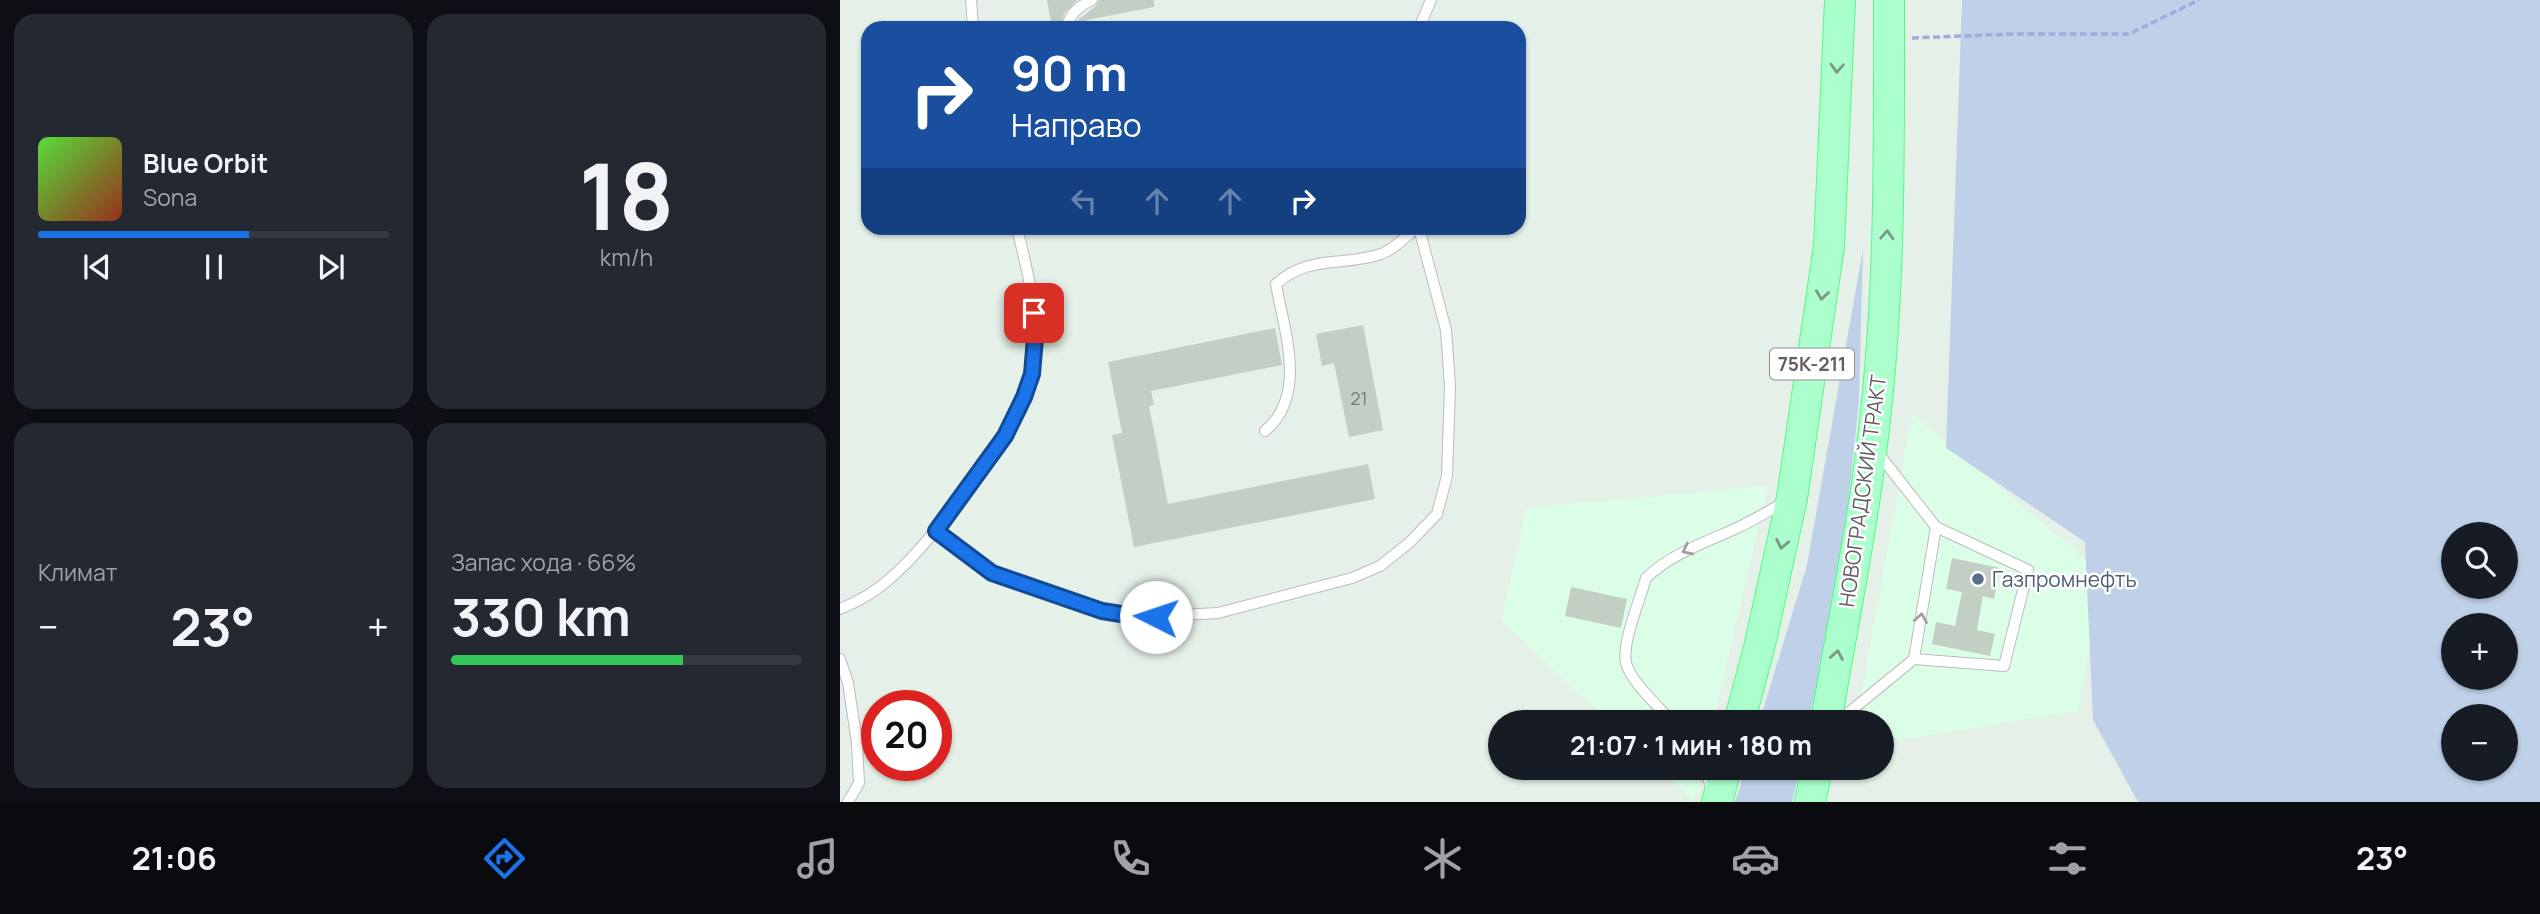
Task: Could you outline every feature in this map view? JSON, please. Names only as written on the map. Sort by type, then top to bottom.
[{"type":"main road","name":"75К-211","points":[[1742,710],[1792,498],[1829,246],[1840,0]]},
{"type":"main road","name":"НОВОГРАДСКИЙ ТРАКТ","points":[[1828,710],[1872,446],[1881,359],[1890,173],[1889,0]]},
{"type":"main road","points":[[1715,802],[1722,780]]},
{"type":"main road","points":[[1810,802],[1815,780]]},
{"type":"lane","points":[[971,0],[973,21]]},
{"type":"lane","points":[[1069,21],[1077,8],[1092,0]]},
{"type":"lane","points":[[1422,21],[1430,0]]},
{"type":"lane","points":[[840,609],[862,599],[886,583],[936,531],[1005,436],[1024,397],[1032,374],[1035,338],[1032,288],[1019,235]]},
{"type":"lane","points":[[1265,432],[1276,422],[1289,381],[1291,361],[1276,284],[1301,267],[1381,254],[1410,235]]},
{"type":"lane","points":[[936,531],[992,573],[1102,611],[1140,617],[1217,613],[1342,580],[1380,566],[1409,544],[1437,514],[1447,476],[1450,386],[1446,330],[1420,235]]},
{"type":"lane","points":[[1872,446],[1936,527],[2028,570],[2004,666],[1914,659]]},
{"type":"lane","points":[[1662,710],[1634,678],[1626,664],[1626,648],[1646,578],[1654,569],[1684,551],[1741,526],[1792,498]]},
{"type":"lane","points":[[1852,710],[1914,659],[1936,527]]},
{"type":"lane","points":[[840,659],[848,682],[857,743],[859,783],[848,802]]},
{"type":"lane","points":[[1709,780],[1715,802]]},
{"type":"path","points":[[1889,39],[2013,34],[2129,34],[2199,0]]},
{"type":"shaded area","points":[[1962,0],[2540,0],[2540,802],[2138,802],[2093,720],[2085,542],[1946,448]]},
{"type":"shaded area","points":[[1863,249],[1859,400],[1843,556],[1812,710],[1763,710],[1807,565]]},
{"type":"shaded area","points":[[1912,414],[2102,573],[2078,711],[1894,741],[1894,710],[1858,710]]},
{"type":"shaded area","points":[[1768,486],[1716,710],[1596,710],[1501,620],[1527,508]]},
{"type":"shaded area","points":[[1671,780],[1700,780],[1694,802]]},
{"type":"shaded area","points":[[1742,780],[1797,780],[1792,802],[1735,802]]},
{"type":"building","points":[[1047,0],[1077,0],[1064,14],[1062,21],[1051,21]]},
{"type":"building","points":[[1099,0],[1154,0],[1154,7],[1078,21],[1096,6]]},
{"type":"building","points":[[1363,325],[1383,430],[1349,437],[1334,363],[1322,366],[1316,334]]},
{"type":"building","points":[[1275,328],[1282,365],[1151,391],[1154,405],[1149,406],[1168,504],[1368,464],[1375,499],[1134,547],[1112,435],[1122,433],[1108,362]]},
{"type":"building","points":[[1952,558],[2000,568],[1994,599],[1983,596],[1977,630],[1995,634],[1990,656],[1932,644],[1936,622],[1955,626],[1962,592],[1946,589]]},
{"type":"building","points":[[1571,587],[1627,599],[1621,628],[1565,616]]},
{"type":"place","name":"Газпромнефть","points":[[1978,579]]},
{"type":"route","points":[[1034,313],[1032,374],[1024,397],[1005,436],[936,531],[992,573],[1017,583],[1102,611],[1156,617]]}]
